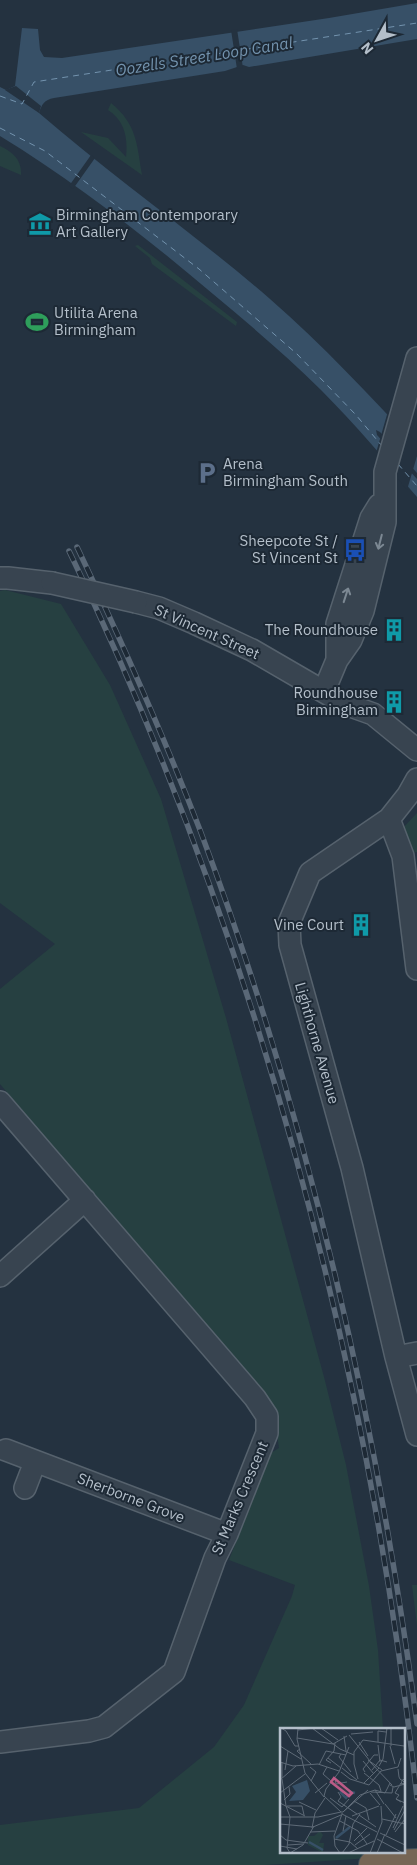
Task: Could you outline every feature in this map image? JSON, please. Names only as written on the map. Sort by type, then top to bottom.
[{"type":"highway","points":[[373,1865],[417,1863]]},
{"type":"street","points":[[324,691],[337,660],[351,640],[363,611],[385,522],[388,484],[411,410],[417,358]]},
{"type":"street","name":"St Vincent Street","points":[[0,578],[52,583],[136,602],[159,608],[194,622],[252,650],[345,704],[373,714],[417,752]]},
{"type":"street","name":"Lighthorne Avenue","points":[[417,778],[408,795],[389,819],[310,873],[289,923],[290,945],[352,1168],[407,1355],[417,1435]]},
{"type":"street","points":[[389,819],[402,856],[417,969]]},
{"type":"street","name":"St Marks Crescent","points":[[0,1102],[255,1398],[267,1416],[267,1433],[227,1534],[215,1558],[174,1672],[104,1727],[89,1731],[0,1742]]},
{"type":"street","points":[[0,1276],[85,1200]]},
{"type":"street","name":"Sherborne Grove","points":[[6,1450],[227,1534]]},
{"type":"street","points":[[25,1488],[35,1462]]},
{"type":"green space","points":[[111,103],[120,111],[131,127],[137,145],[142,175],[81,132],[108,138],[126,157],[126,137],[118,119],[108,110]]},
{"type":"green space","points":[[0,146],[16,157],[20,165],[21,175],[0,166]]},
{"type":"green space","points":[[138,245],[237,322],[236,326],[152,264],[150,258],[135,246]]},
{"type":"green space","points":[[5,590],[61,604],[110,685],[161,799],[226,1018],[324,1377],[346,1465],[369,1586],[378,1650],[383,1728],[280,1728],[280,1852],[390,1852],[386,1857],[265,1865],[0,1865],[0,1825],[139,1808],[214,1747],[244,1705],[292,1596],[295,1585],[229,1560],[271,1453],[279,1448],[273,1407],[0,1084],[0,989],[55,944],[0,903],[0,591]]},
{"type":"green space","points":[[417,813],[417,852],[410,853],[403,828]]},
{"type":"green space","points":[[412,1585],[417,1585],[417,1626]]},
{"type":"water","name":"Oozells Street Loop Canal","points":[[417,3],[417,39],[249,67],[243,65],[225,71],[54,98],[44,103],[39,113],[242,275],[309,334],[417,446],[417,473],[380,432],[376,430],[377,435],[417,479],[417,497],[334,403],[254,329],[110,211],[56,172],[0,136],[0,87],[6,90],[15,86],[22,28],[38,29],[40,50],[44,57],[62,58]]},
{"type":"pier","points":[[237,29],[243,68],[237,69],[231,30]]},
{"type":"pier","points":[[16,86],[41,106],[39,113],[5,90]]},
{"type":"pier","points":[[91,155],[95,158],[73,189],[69,186]]},
{"type":"pier","points":[[388,411],[417,443],[417,456],[407,490],[376,453]]},
{"type":"ferry route","points":[[0,96],[22,104],[34,82],[417,23]]},
{"type":"ferry route","points":[[0,128],[45,151],[199,269],[297,354],[356,415],[382,446]]},
{"type":"ferry route","points":[[398,464],[417,486]]},
{"type":"railway","points":[[77,547],[141,687],[186,794],[239,938],[274,1048],[306,1159],[359,1383],[401,1610],[417,1724]]},
{"type":"railway","points":[[69,551],[136,699],[197,849],[250,1003],[296,1159],[336,1317],[369,1476],[396,1637],[417,1798]]},
{"type":"place","name":"Birmingham Contemporary Art Gallery","points":[[40,224]]},
{"type":"place","name":"Utilita Arena Birmingham","points":[[37,322]]},
{"type":"place","name":"Arena Birmingham South","points":[[207,473]]},
{"type":"place","name":"Sheepcote St / St Vincent St","points":[[355,550]]},
{"type":"place","name":"The Roundhouse","points":[[394,630]]},
{"type":"place","name":"Roundhouse Birmingham","points":[[394,702]]},
{"type":"place","name":"Vine Court","points":[[361,925]]}]
